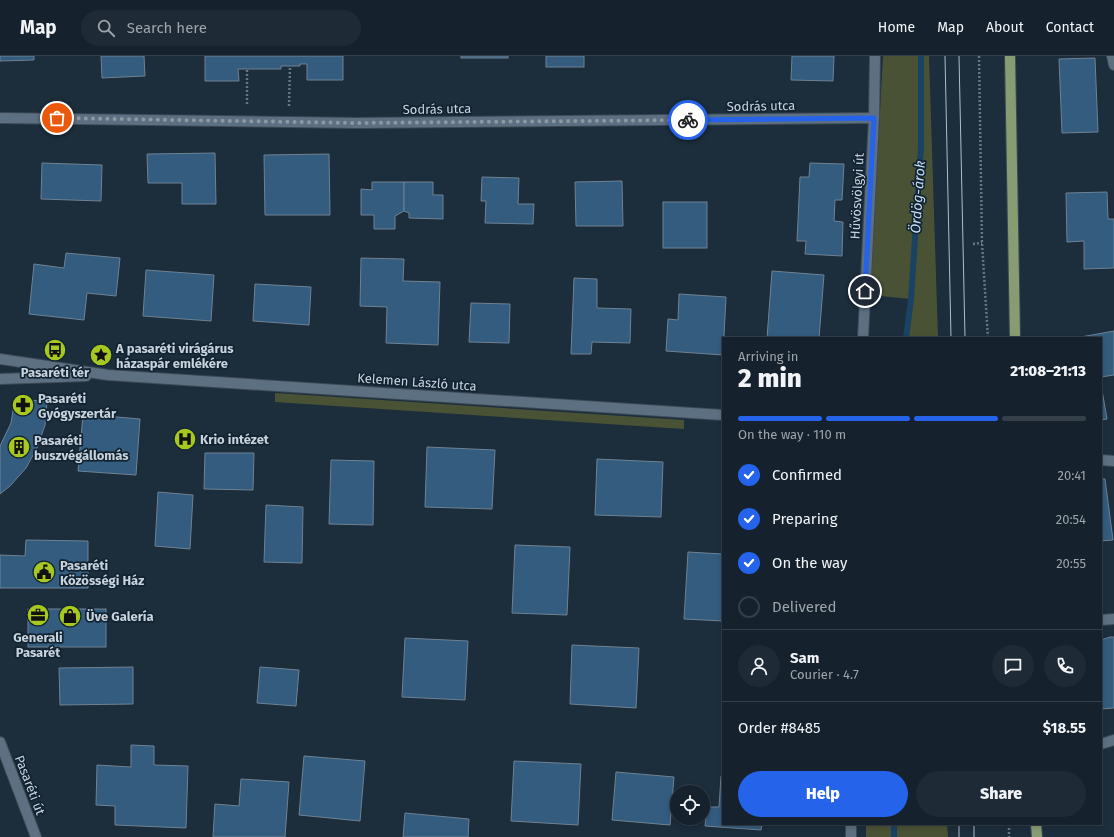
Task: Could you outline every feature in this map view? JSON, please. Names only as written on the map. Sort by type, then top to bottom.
[{"type":"main road","points":[[1010,56],[1015,337]]},
{"type":"main road","points":[[1036,825],[1037,837]]},
{"type":"street","name":"Hűvösvölgyi út","points":[[863,337],[874,118],[875,56]]},
{"type":"street","points":[[1112,56],[1114,65]]},
{"type":"street","name":"Sodrás utca","points":[[0,118],[357,123],[874,118]]},
{"type":"street","name":"Kelemen László utca","points":[[0,359],[108,375],[722,415]]},
{"type":"street","name":"Kelemen László utca","points":[[0,379],[108,375]]},
{"type":"street","points":[[1102,460],[1114,461]]},
{"type":"street","points":[[1102,620],[1114,619]]},
{"type":"street","points":[[1102,744],[1114,740]]},
{"type":"street","name":"Pasaréti út","points":[[0,742],[36,837]]},
{"type":"street","points":[[851,825],[851,837]]},
{"type":"path","points":[[979,56],[982,243],[988,337]]},
{"type":"path","points":[[289,122],[290,66]]},
{"type":"path","points":[[247,70],[247,122]]},
{"type":"path","points":[[973,244],[982,243]]},
{"type":"path","points":[[1009,825],[1009,837]]},
{"type":"green space","points":[[883,56],[929,56],[938,337],[906,337],[911,299],[870,295]]},
{"type":"green space","points":[[275,393],[684,420],[684,429],[275,402]]},
{"type":"green space","points":[[866,825],[947,825],[948,837],[866,837]]},
{"type":"building","points":[[0,56],[34,56],[34,60],[0,61]]},
{"type":"building","points":[[101,56],[144,56],[145,76],[102,78]]},
{"type":"building","points":[[205,56],[343,56],[343,80],[307,80],[307,64],[300,64],[300,66],[281,66],[281,69],[238,69],[239,81],[205,81]]},
{"type":"building","points":[[461,56],[508,56],[508,58],[461,58]]},
{"type":"building","points":[[546,56],[584,56],[584,67],[546,67]]},
{"type":"building","points":[[792,56],[834,56],[833,81],[791,80]]},
{"type":"building","points":[[1095,58],[1098,132],[1062,133],[1059,59]]},
{"type":"building","points":[[215,153],[216,204],[182,204],[182,183],[148,183],[147,154]]},
{"type":"building","points":[[329,154],[330,215],[265,215],[264,155]]},
{"type":"building","points":[[42,163],[102,165],[101,201],[41,199]]},
{"type":"building","points":[[810,163],[844,164],[842,200],[835,200],[834,221],[843,222],[842,256],[805,254],[806,241],[797,241],[800,177],[809,177]]},
{"type":"building","points":[[482,177],[519,178],[518,204],[534,204],[533,224],[485,223],[486,201],[481,201]]},
{"type":"building","points":[[622,181],[623,226],[576,226],[575,182]]},
{"type":"building","points":[[372,182],[404,182],[404,211],[395,216],[395,229],[374,229],[374,215],[361,215],[361,189],[372,190]]},
{"type":"building","points":[[404,182],[433,182],[433,195],[443,195],[443,219],[409,218],[409,213],[404,211]]},
{"type":"building","points":[[1107,192],[1108,219],[1114,219],[1114,268],[1084,269],[1084,241],[1067,242],[1066,193]]},
{"type":"building","points":[[663,202],[707,202],[707,248],[663,248]]},
{"type":"building","points":[[66,253],[120,258],[116,296],[87,293],[84,320],[29,314],[34,264],[64,268]]},
{"type":"building","points":[[361,258],[404,259],[403,281],[440,282],[438,345],[386,343],[387,307],[360,306]]},
{"type":"building","points":[[146,270],[214,275],[211,321],[143,316]]},
{"type":"building","points":[[772,271],[824,275],[819,337],[767,337]]},
{"type":"building","points":[[574,278],[597,279],[597,308],[631,309],[630,343],[592,342],[591,354],[571,354]]},
{"type":"building","points":[[255,284],[311,287],[309,325],[253,321]]},
{"type":"building","points":[[679,294],[726,297],[724,337],[722,337],[722,355],[666,351],[668,319],[678,320]]},
{"type":"building","points":[[471,303],[510,304],[509,343],[469,342]]},
{"type":"building","points":[[1114,331],[1114,375],[1102,377],[1102,337],[1081,337]]},
{"type":"building","points":[[1102,390],[1107,419],[1102,420]]},
{"type":"building","name":"Pasaréti buszvégállomás","points":[[15,398],[47,402],[45,425],[37,448],[26,468],[10,486],[0,494],[0,446],[11,423]]},
{"type":"building","points":[[83,414],[140,419],[136,475],[78,471]]},
{"type":"building","points":[[427,447],[495,450],[492,509],[425,507]]},
{"type":"building","points":[[205,453],[254,453],[253,490],[204,489]]},
{"type":"building","points":[[597,459],[663,462],[661,517],[595,515]]},
{"type":"building","points":[[331,460],[374,461],[373,525],[329,524]]},
{"type":"building","points":[[1102,479],[1105,479],[1113,540],[1102,541]]},
{"type":"building","points":[[158,492],[193,495],[190,549],[155,546]]},
{"type":"building","points":[[266,505],[303,507],[302,563],[264,562]]},
{"type":"building","name":"Pasaréti Közösségi Ház","points":[[26,540],[88,541],[88,588],[0,588],[0,555],[25,556]]},
{"type":"building","points":[[515,545],[570,547],[567,615],[512,613]]},
{"type":"building","points":[[688,552],[722,554],[722,621],[684,619]]},
{"type":"building","points":[[28,609],[106,609],[106,647],[28,647]]},
{"type":"building","points":[[1114,637],[1114,708],[1102,709],[1102,640]]},
{"type":"building","points":[[405,638],[468,641],[465,700],[402,697]]},
{"type":"building","points":[[572,645],[639,648],[636,708],[570,704]]},
{"type":"building","points":[[133,667],[133,704],[60,705],[59,668]]},
{"type":"building","points":[[260,667],[299,670],[296,706],[257,703]]},
{"type":"building","points":[[131,745],[154,746],[154,765],[188,766],[186,828],[115,825],[115,806],[96,805],[97,765],[131,767]]},
{"type":"building","points":[[304,756],[365,761],[360,821],[299,815]]},
{"type":"building","points":[[514,761],[581,764],[578,825],[511,821]]},
{"type":"building","points":[[616,772],[674,777],[673,785],[670,785],[670,825],[612,820]]},
{"type":"building","points":[[722,776],[722,825],[762,825],[761,830],[705,826],[710,825],[710,807],[719,807]]},
{"type":"building","points":[[241,779],[289,782],[285,837],[213,837],[215,804],[239,806]]},
{"type":"building","points":[[405,813],[469,819],[468,837],[403,837]]},
{"type":"waterway","name":"Ördög-árok","points":[[906,337],[911,299],[921,147],[921,56]]},
{"type":"waterway","name":"Ördög-árok","points":[[894,825],[894,837]]},
{"type":"tram line","points":[[945,56],[951,337]]},
{"type":"tram line","points":[[959,56],[965,337]]},
{"type":"tram line","points":[[959,825],[959,837]]},
{"type":"tram line","points":[[974,825],[974,837]]},
{"type":"way so far","points":[[57,118],[357,123],[688,120]]},
{"type":"place","name":"Pasaréti tér","points":[[55,350]]},
{"type":"place","name":"A pasaréti virágárus házaspár emlékére","points":[[101,355]]},
{"type":"place","name":"Pasaréti Gyógyszertár","points":[[23,405]]},
{"type":"place","name":"Krio intézet","points":[[185,439]]},
{"type":"place","name":"Pasaréti buszvégállomás","points":[[19,447]]},
{"type":"place","name":"Pasaréti Közösségi Ház","points":[[44,572]]},
{"type":"place","name":"Generali Pasarét","points":[[38,615]]},
{"type":"place","name":"Üve Galería","points":[[70,616]]},
{"type":"route","points":[[688,120],[874,118],[865,291]]}]
